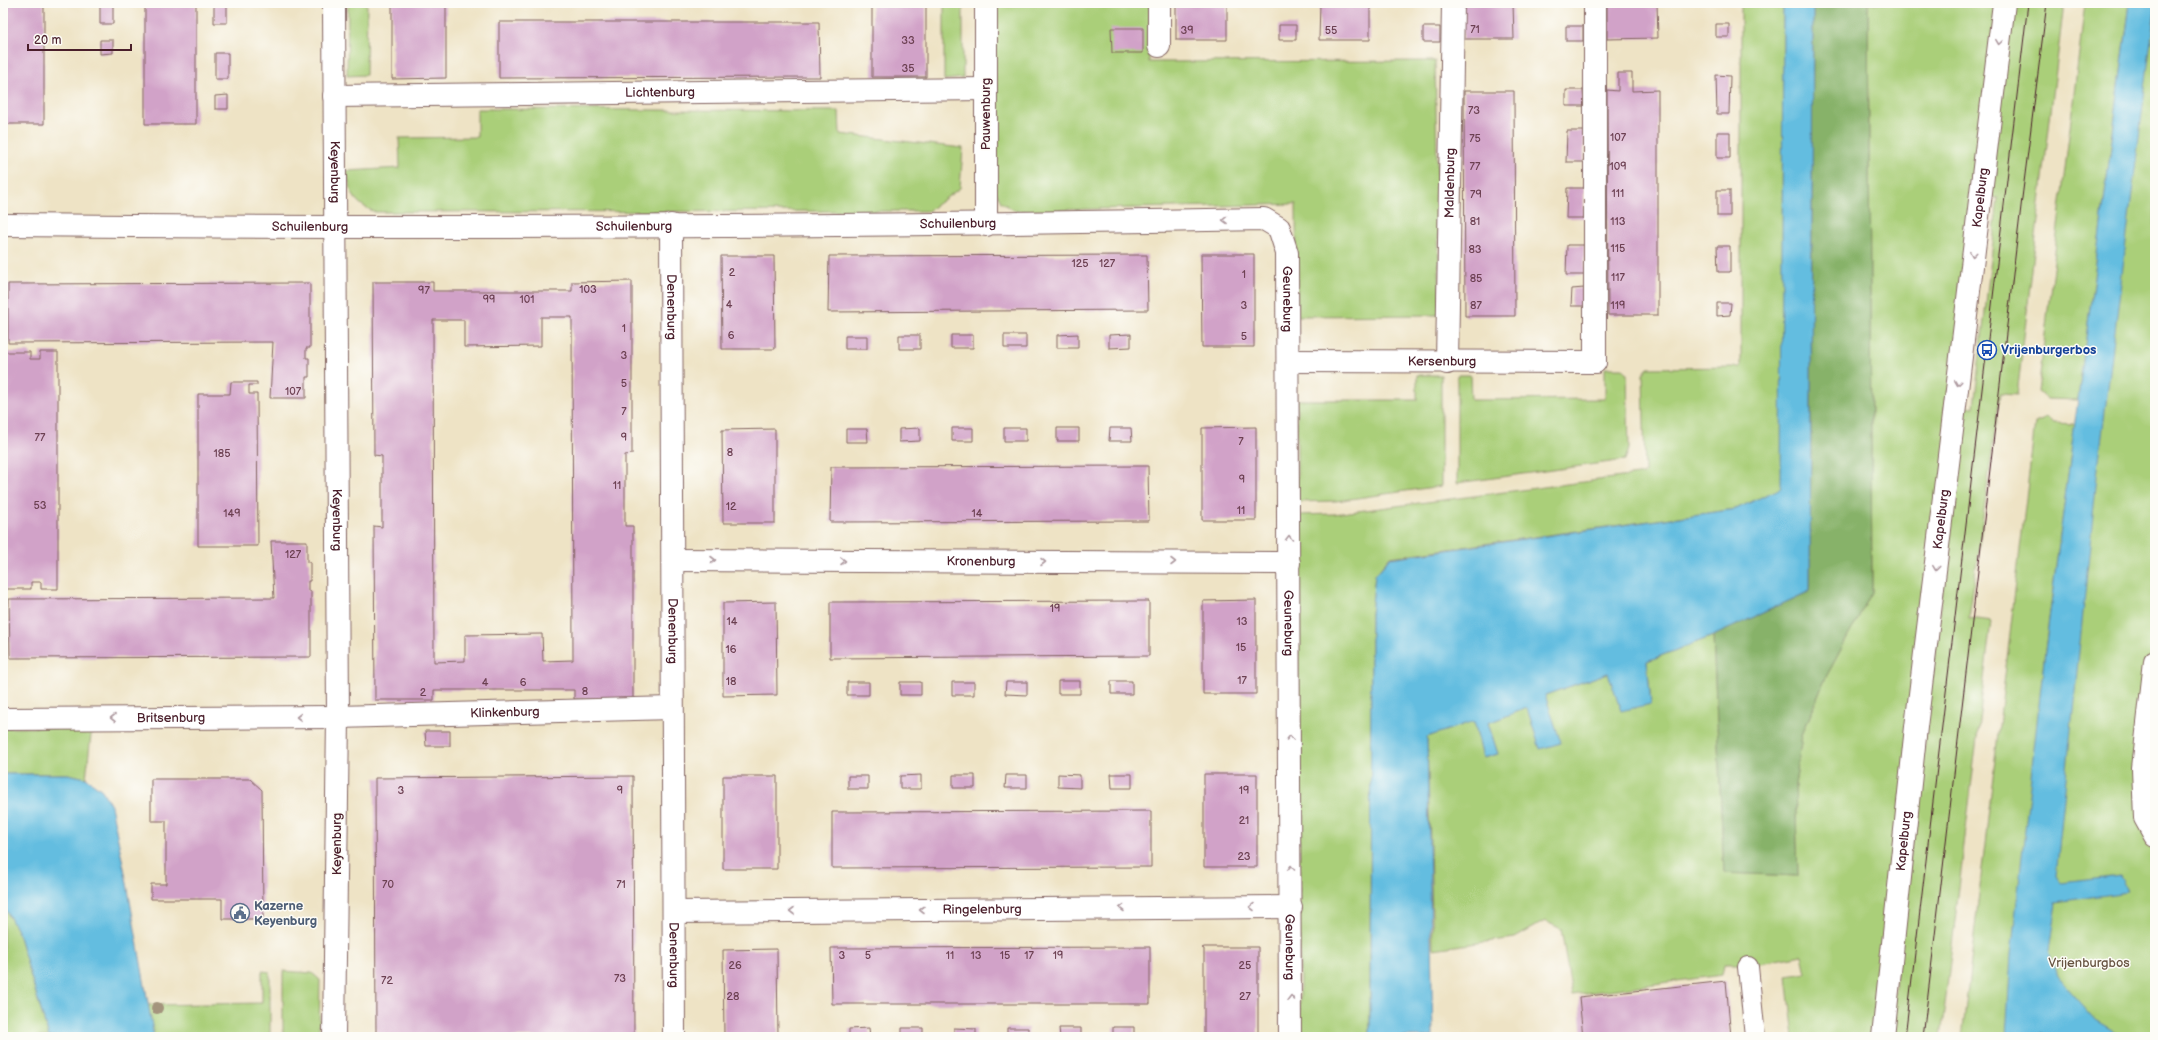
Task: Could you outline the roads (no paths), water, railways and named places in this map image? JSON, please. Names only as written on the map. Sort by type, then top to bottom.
[{"type":"street","name":"Keyenburg","points":[[334,3],[338,717],[334,1037]]},
{"type":"street","name":"Pauwenburg","points":[[986,3],[986,225]]},
{"type":"street","points":[[1159,3],[1159,46]]},
{"type":"street","name":"Maldenburg","points":[[1447,363],[1453,3]]},
{"type":"street","name":"Kersenburg","points":[[1288,361],[1447,363],[1595,362],[1595,3]]},
{"type":"street","name":"Kapelburg","points":[[1883,1037],[1916,727],[2004,3]]},
{"type":"street","name":"Lichtenburg","points":[[334,96],[986,89]]},
{"type":"street","name":"Schuilenburg","points":[[3,225],[336,229],[523,228],[672,225],[986,225],[1264,219]]},
{"type":"street","name":"Geuneburg","points":[[1264,219],[1279,228],[1287,253],[1291,907],[1290,1037]]},
{"type":"street","name":"Denenburg","points":[[672,225],[674,1037]]},
{"type":"street","name":"Kronenburg","points":[[674,560],[1289,563]]},
{"type":"street","points":[[2155,661],[2142,768],[2145,818],[2155,836]]},
{"type":"street","name":"Klinkenburg","points":[[338,717],[672,708]]},
{"type":"street","name":"Britsenburg","points":[[3,719],[338,717]]},
{"type":"street","name":"Ringelenburg","points":[[674,912],[1291,907]]},
{"type":"lane","points":[[1748,967],[1755,1037]]},
{"type":"water","points":[[1783,3],[1813,3],[1810,591],[1713,636],[1647,661],[1651,704],[1621,711],[1608,673],[1545,695],[1561,743],[1540,749],[1527,708],[1488,723],[1498,754],[1483,758],[1474,721],[1427,737],[1433,1037],[1370,1037],[1371,614],[1375,575],[1390,558],[1736,509],[1781,488]]},
{"type":"water","points":[[2130,3],[2155,3],[2155,8],[2097,476],[2056,876],[2061,883],[2120,876],[2128,892],[2056,902],[2049,951],[2057,976],[2096,1020],[2125,1037],[2053,1037],[2042,1032],[2035,1037],[2006,1037],[2011,954],[2046,642]]},
{"type":"water","points":[[3,774],[68,774],[86,778],[102,790],[111,806],[126,878],[154,1037],[49,1037],[18,933],[3,904]]},
{"type":"tram line","points":[[1905,1037],[2028,3]]},
{"type":"tram line","points":[[1923,1037],[2022,198],[2047,3]]},
{"type":"place","name":"Vrijenburgerbos","points":[[1987,350]]},
{"type":"place","name":"Kazerne Keyenburg","points":[[240,913]]},
{"type":"park label","name":"Vrijenburgbos","points":[[2089,963]]}]
